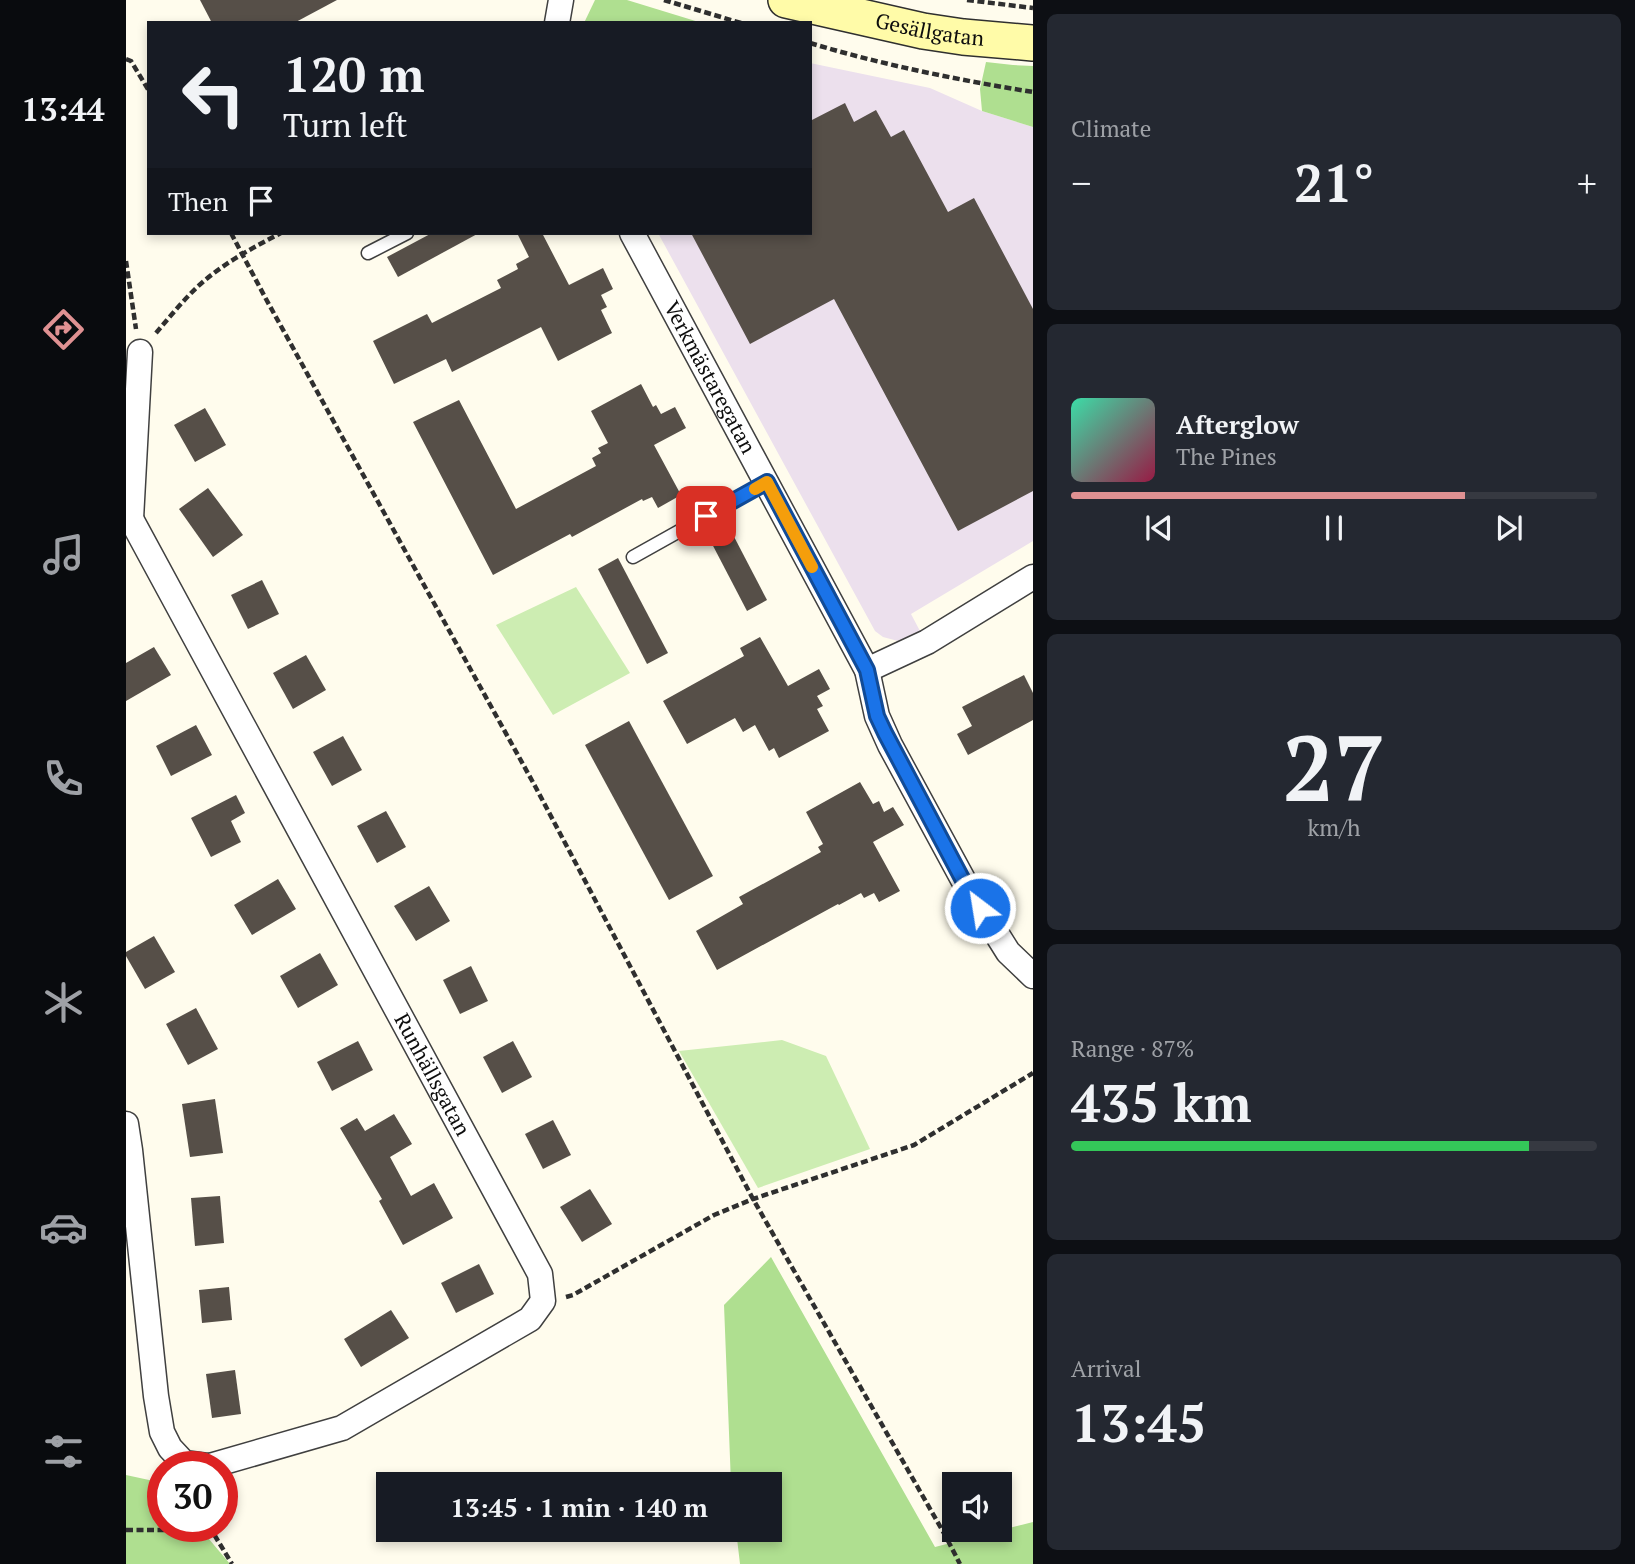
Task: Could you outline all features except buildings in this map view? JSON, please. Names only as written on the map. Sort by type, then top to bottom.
[{"type":"street","points":[[557,21],[561,0]]},
{"type":"street","name":"Gesällgatan","points":[[786,0],[923,31],[1033,43]]},
{"type":"street","name":"Verkmästaregatan","points":[[633,235],[867,670],[877,716],[966,886],[1008,952],[1033,976]]},
{"type":"street","name":"Runhällsgatan","points":[[140,352],[129,519],[540,1274],[543,1301]]},
{"type":"street","points":[[867,670],[927,642],[1033,577]]},
{"type":"street","points":[[126,1124],[156,1396],[162,1432],[170,1448],[175,1451]]},
{"type":"street","points":[[238,1455],[342,1427],[530,1319],[543,1301]]},
{"type":"lane","points":[[368,253],[403,235]]},
{"type":"lane","points":[[634,557],[767,482]]},
{"type":"path","points":[[664,0],[734,21]]},
{"type":"path","points":[[967,0],[1033,8]]},
{"type":"path","points":[[812,43],[960,80],[1033,92]]},
{"type":"path","points":[[126,59],[131,61],[147,88]]},
{"type":"path","points":[[232,235],[272,312],[535,786],[753,1199],[960,1564]]},
{"type":"path","points":[[140,352],[182,302],[212,274],[277,235]]},
{"type":"path","points":[[126,261],[140,352]]},
{"type":"path","points":[[543,1301],[573,1296],[714,1215],[914,1144],[1033,1073]]},
{"type":"path","points":[[126,1531],[147,1531]]},
{"type":"path","points":[[219,1542],[232,1564]]},
{"type":"shaded area","points":[[812,63],[930,88],[982,111],[1033,127],[1033,541],[911,614],[920,631],[898,641],[883,637],[875,631],[659,235],[812,235]]},
{"type":"green space","points":[[595,0],[627,0],[695,21],[585,21]]},
{"type":"green space","points":[[986,62],[1033,66],[1033,127],[982,111],[980,89]]},
{"type":"green space","points":[[576,587],[630,673],[553,715],[496,625]]},
{"type":"green space","points":[[782,1040],[826,1056],[870,1149],[758,1188],[679,1051]]},
{"type":"green space","points":[[771,1257],[935,1547],[955,1542],[1012,1542],[1012,1527],[1033,1522],[1033,1564],[740,1564],[737,1542],[782,1542],[782,1472],[731,1472],[724,1305]]},
{"type":"green space","points":[[126,1475],[147,1480],[147,1542],[211,1542],[230,1564],[126,1564]]},
{"type":"slow traffic","points":[[755,489],[767,482],[812,567]]},
{"type":"route","points":[[706,516],[767,482],[867,670],[877,716],[890,744],[980,908]]}]
